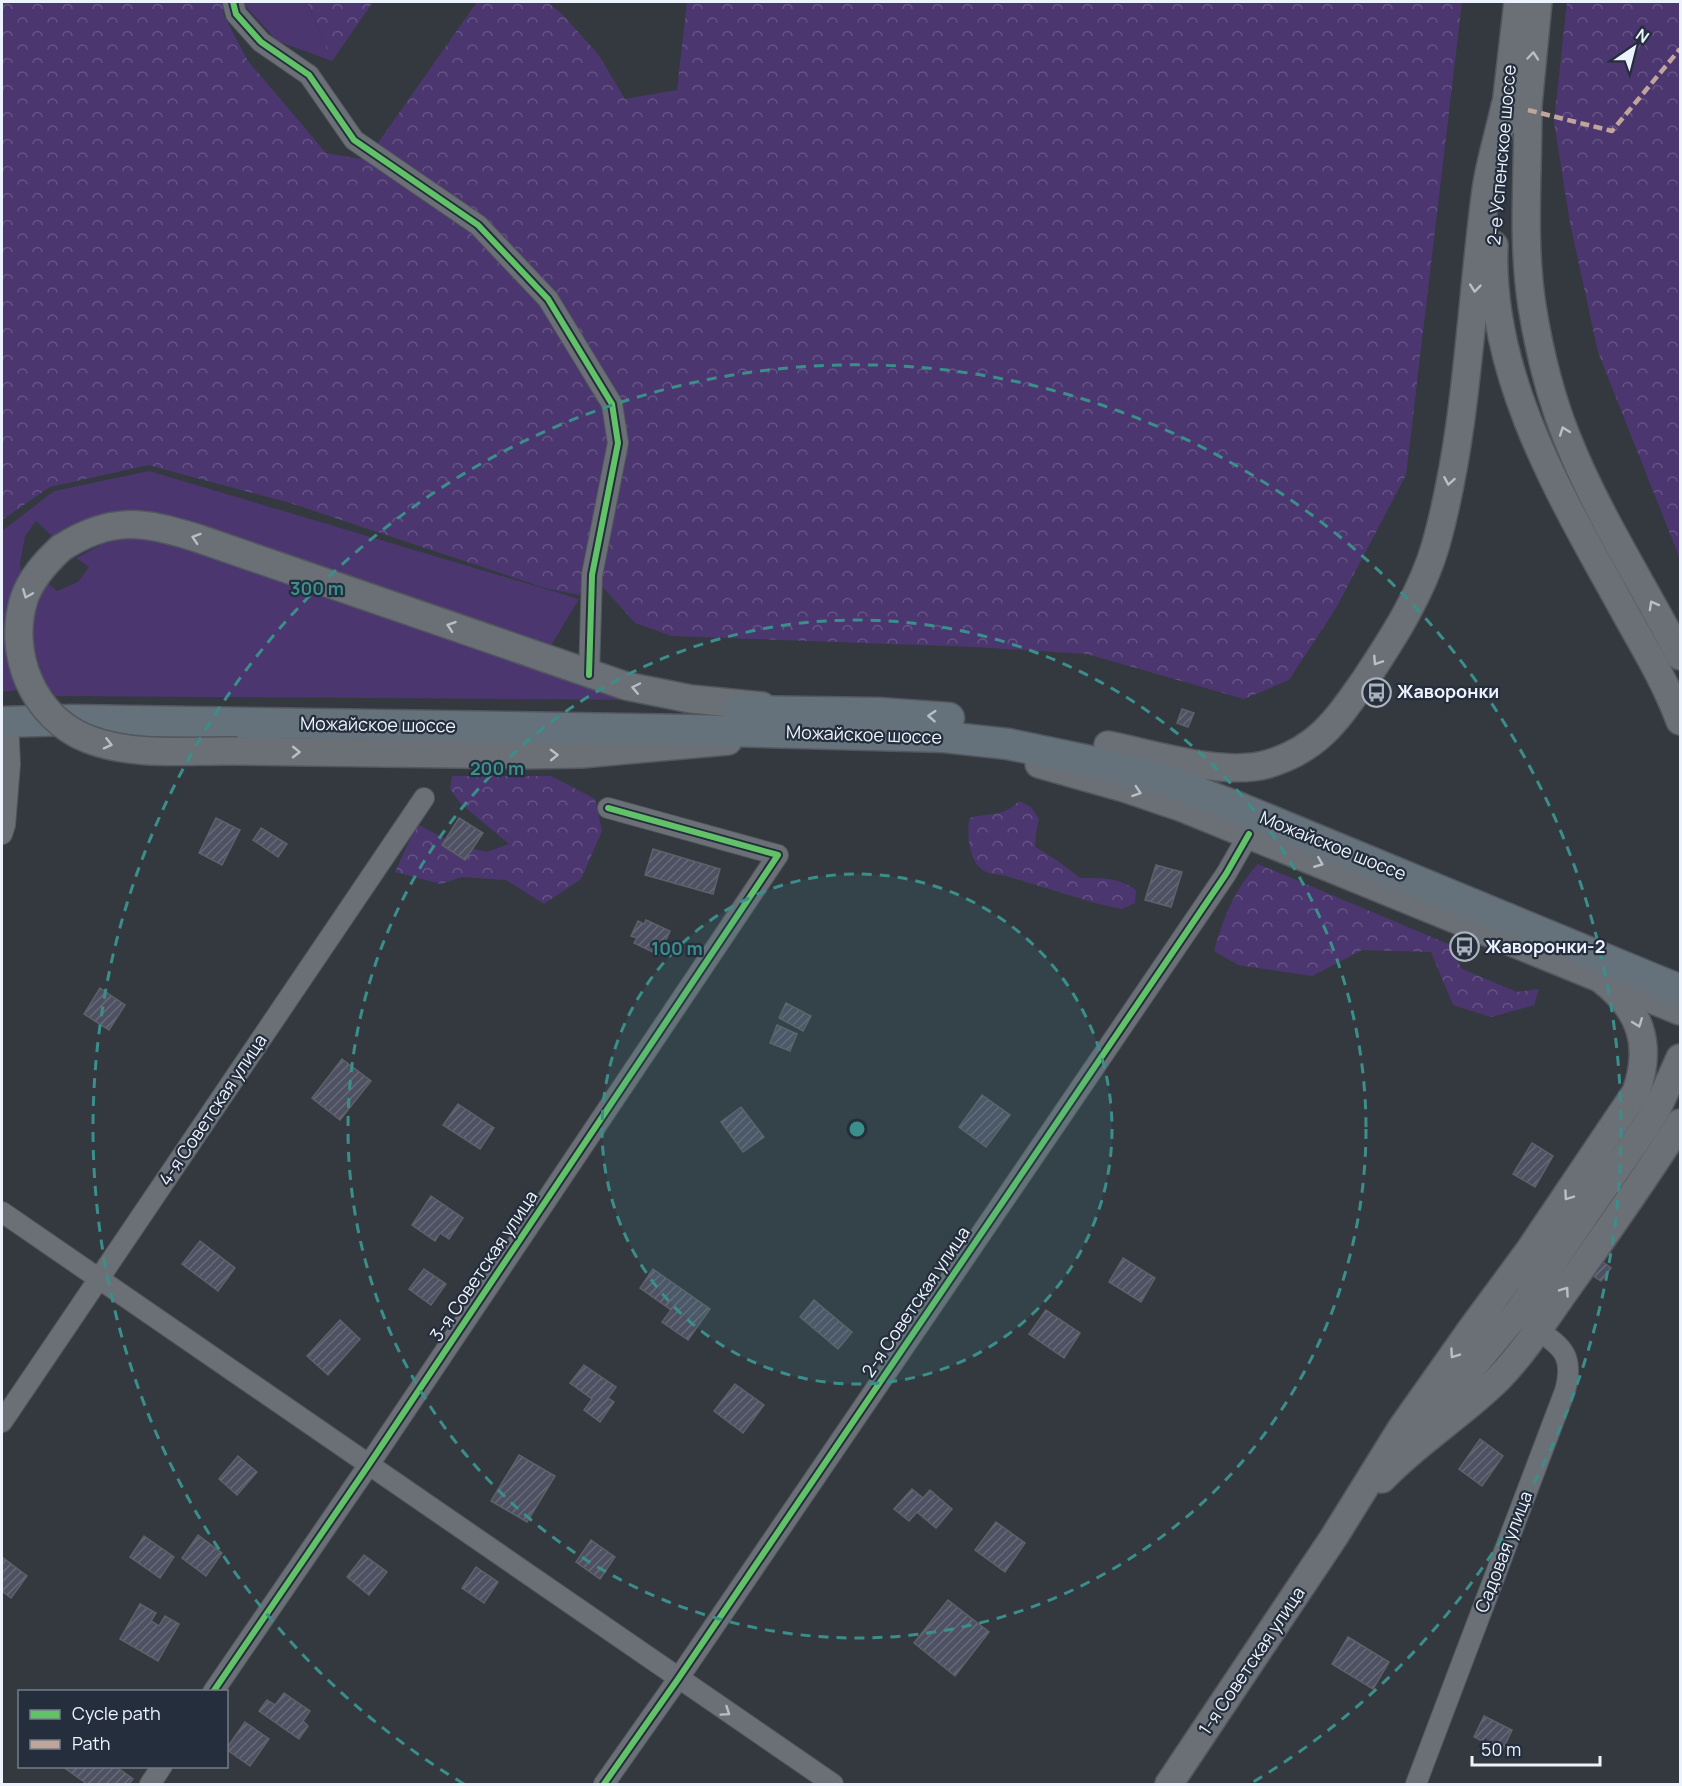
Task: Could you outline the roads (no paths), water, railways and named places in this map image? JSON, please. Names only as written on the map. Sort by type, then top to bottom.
[{"type":"main road","name":"2-е Успенское шоссе","points":[[1518,2],[1518,182],[1513,270],[1517,323],[1539,446],[1553,480],[1656,669],[1680,721]]},
{"type":"main road","name":"2-е Успенское шоссе","points":[[1517,108],[1538,2]]},
{"type":"main road","points":[[1517,108],[1528,270],[1539,344],[1550,387],[1566,436],[1583,475],[1680,656]]},
{"type":"main road","points":[[1108,745],[1228,768],[1247,768],[1268,764],[1320,738],[1339,717],[1379,659],[1420,586],[1435,545],[1462,410],[1486,188],[1517,108]]},
{"type":"main road","points":[[137,525],[173,531],[626,686],[816,722],[582,754],[149,750],[115,746],[87,739],[64,726],[46,709],[24,672],[19,648],[19,623],[24,598],[34,579],[45,562],[61,548],[98,528],[137,525]]},
{"type":"main road","name":"Можайское шоссе","points":[[4,716],[71,702],[816,722],[879,713],[1003,724],[1108,745],[1241,789],[1680,970]]},
{"type":"main road","name":"Можайское шоссе","points":[[816,722],[875,734],[944,737],[1008,744],[1162,779],[1246,810],[1680,990]]},
{"type":"main road","points":[[875,734],[1018,759],[1064,770],[1183,808],[1680,1011]]},
{"type":"main road","points":[[1601,979],[1619,992],[1635,1016],[1641,1032],[1643,1067]]},
{"type":"main road","points":[[1335,1537],[1401,1429],[1583,1174],[1636,1092],[1648,1058],[1658,1050],[1667,1047],[1680,1049]]},
{"type":"main road","points":[[1335,1537],[1519,1311],[1621,1165],[1658,1107],[1680,1058]]},
{"type":"main road","points":[[1365,1498],[1407,1455],[1470,1404],[1522,1352],[1631,1198],[1680,1123]]},
{"type":"main road","name":"1-я Советская улица","points":[[1169,1785],[1335,1537]]},
{"type":"street","points":[[233,2],[236,14],[261,42],[309,75],[354,140],[478,225],[548,299],[612,404],[618,443],[592,575],[589,675]]},
{"type":"street","points":[[2,834],[5,825],[10,764],[4,716]]},
{"type":"street","name":"4-я Советская улица","points":[[2,1422],[424,798]]},
{"type":"street","name":"3-я Советская улица","points":[[214,1690],[368,1466],[778,855],[608,808]]},
{"type":"street","name":"2-я Советская улица","points":[[604,1785],[1226,874],[1249,834]]},
{"type":"street","points":[[2,1212],[833,1785]]},
{"type":"street","name":"Садовая улица","points":[[1416,1785],[1570,1374],[1568,1360],[1563,1350],[1538,1330]]},
{"type":"street","points":[[150,1785],[161,1768]]},
{"type":"place","name":"Жаворонки","points":[[1376,692]]},
{"type":"place","name":"Жаворонки-2","points":[[1464,947]]}]
